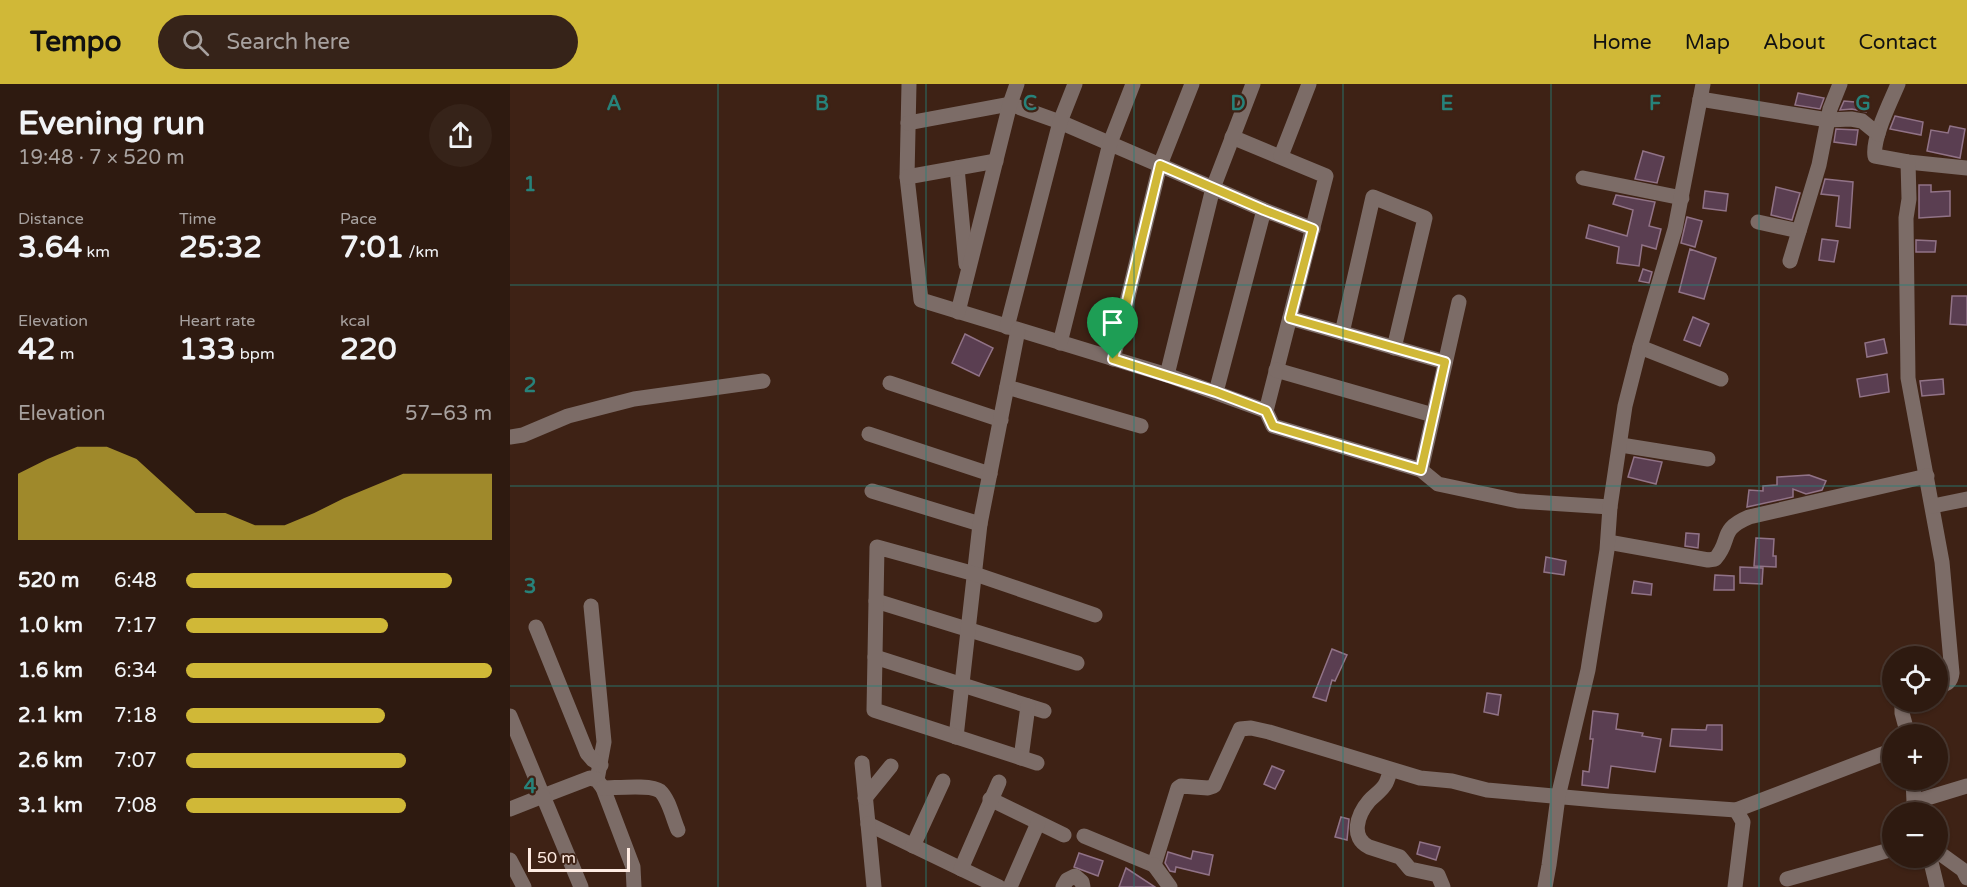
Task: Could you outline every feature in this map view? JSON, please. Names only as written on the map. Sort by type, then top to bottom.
[{"type":"street","points":[[909,84],[907,177],[921,300],[1167,375],[1266,411]]},
{"type":"street","points":[[958,312],[1017,84]]},
{"type":"street","points":[[956,736],[980,525],[1007,387],[1013,329],[1060,122],[1075,84]]},
{"type":"street","points":[[1060,343],[1110,143],[1133,84]]},
{"type":"street","points":[[1113,359],[1160,165],[1192,84]]},
{"type":"street","points":[[1167,375],[1213,188],[1253,84]]},
{"type":"street","points":[[1281,156],[1309,84]]},
{"type":"street","points":[[1790,261],[1819,165],[1830,109],[1840,84]]},
{"type":"street","points":[[1898,84],[1878,134],[1874,150],[1875,156],[1967,168]]},
{"type":"street","points":[[1545,887],[1558,797],[1588,670],[1608,542],[1610,507],[1625,406],[1675,229],[1702,92],[1827,120],[1862,121],[1878,134]]},
{"type":"street","points":[[908,123],[1010,104],[1060,122],[1313,229]]},
{"type":"street","points":[[1233,137],[1326,176],[1266,411],[1273,426],[1421,470],[1438,484],[1518,501],[1610,507]]},
{"type":"street","points":[[907,177],[996,161]]},
{"type":"street","points":[[1908,162],[1906,218],[1908,378],[1942,562],[1952,673],[1952,679],[1948,682]]},
{"type":"street","points":[[957,168],[967,278]]},
{"type":"street","points":[[1582,178],[1682,198]]},
{"type":"street","points":[[1342,333],[1373,197],[1425,218],[1394,348]]},
{"type":"street","points":[[1216,392],[1264,210]]},
{"type":"street","points":[[1758,222],[1799,231]]},
{"type":"street","points":[[1421,470],[1459,302]]},
{"type":"street","points":[[1290,318],[1445,362]]},
{"type":"street","points":[[1640,347],[1721,379]]},
{"type":"street","points":[[1276,369],[1433,415]]},
{"type":"street","points":[[510,437],[523,435],[568,416],[634,399],[763,381]]},
{"type":"street","points":[[890,383],[1000,420]]},
{"type":"street","points":[[1007,387],[1142,426]]},
{"type":"street","points":[[869,434],[990,474]]},
{"type":"street","points":[[1621,445],[1708,459]]},
{"type":"street","points":[[1608,542],[1708,560],[1715,559],[1729,528],[1749,517],[1926,476]]},
{"type":"street","points":[[872,491],[980,525]]},
{"type":"street","points":[[1933,506],[1967,499]]},
{"type":"street","points":[[1037,763],[874,710],[877,547],[975,574],[1095,615]]},
{"type":"street","points":[[876,601],[1077,663]]},
{"type":"street","points":[[591,606],[603,719],[604,742],[600,778]]},
{"type":"street","points":[[536,627],[587,753],[593,760],[600,778],[633,867],[634,887]]},
{"type":"street","points":[[875,657],[1044,711]]},
{"type":"street","points":[[1948,684],[1967,680]]},
{"type":"street","points":[[1021,758],[1028,706]]},
{"type":"street","points":[[510,716],[581,887]]},
{"type":"street","points":[[1154,866],[1178,788],[1181,786],[1208,788],[1214,786],[1240,729],[1251,728],[1269,732],[1420,778],[1487,790],[1737,810],[1882,754]]},
{"type":"street","points":[[862,763],[875,886]]},
{"type":"street","points":[[865,798],[891,766]]},
{"type":"street","points":[[1391,770],[1386,783],[1364,811],[1356,832],[1358,837],[1370,848],[1400,857],[1410,869],[1438,875],[1443,887]]},
{"type":"street","points":[[510,809],[590,778],[600,778],[657,789],[667,803],[678,830]]},
{"type":"street","points":[[913,846],[943,781]]},
{"type":"street","points":[[961,869],[999,782]]},
{"type":"street","points":[[1930,802],[1967,786]]},
{"type":"street","points":[[990,799],[1064,835]]},
{"type":"street","points":[[1735,887],[1743,822],[1737,810]]},
{"type":"street","points":[[1010,887],[1038,823]]},
{"type":"street","points":[[868,824],[999,887]]},
{"type":"street","points":[[1084,836],[1154,866],[1170,887]]},
{"type":"street","points":[[1787,879],[1882,852]]},
{"type":"street","points":[[1948,859],[1963,870],[1967,878]]},
{"type":"street","points":[[510,860],[524,887]]},
{"type":"street","points":[[1932,868],[1937,887]]},
{"type":"street","points":[[1064,887],[1067,880],[1074,876],[1082,882],[1083,887]]},
{"type":"building","points":[[1798,93],[1824,98],[1820,109],[1795,105]]},
{"type":"building","points":[[1844,101],[1866,103],[1866,112],[1852,109],[1840,110]]},
{"type":"building","points":[[1895,116],[1923,122],[1921,135],[1890,129]]},
{"type":"building","points":[[1950,126],[1965,129],[1960,158],[1927,151],[1931,130],[1948,133]]},
{"type":"building","points":[[1836,129],[1858,130],[1856,145],[1834,142]]},
{"type":"building","points":[[1643,151],[1664,157],[1657,183],[1635,179]]},
{"type":"building","points":[[1825,179],[1853,182],[1850,228],[1836,226],[1839,196],[1821,194]]},
{"type":"building","points":[[1919,185],[1931,185],[1931,192],[1950,191],[1950,216],[1919,218]]},
{"type":"building","points":[[1776,187],[1800,193],[1792,220],[1771,215]]},
{"type":"building","points":[[1705,191],[1728,194],[1726,211],[1703,208]]},
{"type":"building","points":[[1616,195],[1655,202],[1649,226],[1661,229],[1656,249],[1642,245],[1639,266],[1617,263],[1619,247],[1586,238],[1589,225],[1627,236],[1633,210],[1613,204]]},
{"type":"building","points":[[1687,217],[1702,221],[1695,247],[1681,243]]},
{"type":"building","points":[[1822,239],[1838,241],[1834,262],[1819,260]]},
{"type":"building","points":[[1916,240],[1936,241],[1935,252],[1916,252]]},
{"type":"building","points":[[1690,249],[1716,258],[1704,299],[1679,292]]},
{"type":"building","points":[[1643,269],[1652,272],[1649,283],[1639,281]]},
{"type":"building","points":[[1952,296],[1967,296],[1967,325],[1950,324]]},
{"type":"building","points":[[1693,317],[1709,324],[1700,346],[1684,340]]},
{"type":"building","points":[[965,334],[993,348],[979,376],[952,363]]},
{"type":"building","points":[[1884,339],[1887,353],[1867,357],[1865,343]]},
{"type":"building","points":[[1887,374],[1889,392],[1860,397],[1857,379]]},
{"type":"building","points":[[1943,379],[1944,394],[1922,396],[1920,381]]},
{"type":"building","points":[[1634,457],[1662,462],[1656,484],[1628,477]]},
{"type":"building","points":[[1809,475],[1826,481],[1822,490],[1806,494],[1793,489],[1793,497],[1747,507],[1749,490],[1763,491],[1763,486],[1777,485],[1777,477]]},
{"type":"building","points":[[1686,533],[1699,534],[1698,548],[1685,546]]},
{"type":"building","points":[[1756,538],[1774,539],[1773,556],[1776,556],[1776,567],[1754,566]]},
{"type":"building","points":[[1546,557],[1566,561],[1564,575],[1544,572]]},
{"type":"building","points":[[1740,567],[1763,568],[1762,584],[1740,583]]},
{"type":"building","points":[[1715,575],[1734,576],[1734,590],[1714,590]]},
{"type":"building","points":[[1634,581],[1652,584],[1651,595],[1632,593]]},
{"type":"building","points":[[1332,649],[1347,655],[1335,681],[1332,680],[1326,701],[1313,697]]},
{"type":"building","points":[[1487,693],[1501,695],[1498,715],[1484,712]]},
{"type":"building","points":[[1593,711],[1618,714],[1616,729],[1643,733],[1642,736],[1661,739],[1655,772],[1611,766],[1608,788],[1582,785],[1583,771],[1589,772],[1593,739],[1590,739]]},
{"type":"building","points":[[1707,725],[1722,725],[1722,750],[1670,746],[1672,729],[1706,730]]},
{"type":"building","points":[[1272,766],[1284,771],[1275,789],[1264,784]]},
{"type":"building","points":[[1341,817],[1349,819],[1347,840],[1335,837]]},
{"type":"building","points":[[1420,842],[1440,847],[1436,860],[1417,854]]},
{"type":"building","points":[[1193,851],[1213,855],[1209,875],[1176,867],[1175,872],[1170,871],[1165,863],[1168,852],[1191,859]]},
{"type":"building","points":[[1079,853],[1103,861],[1098,876],[1074,867]]},
{"type":"building","points":[[1126,868],[1155,887],[1119,887]]},
{"type":"route","points":[[1160,165],[1313,229],[1290,318],[1445,362],[1421,470],[1273,426],[1266,411],[1167,375],[1113,359],[1160,165]]}]
